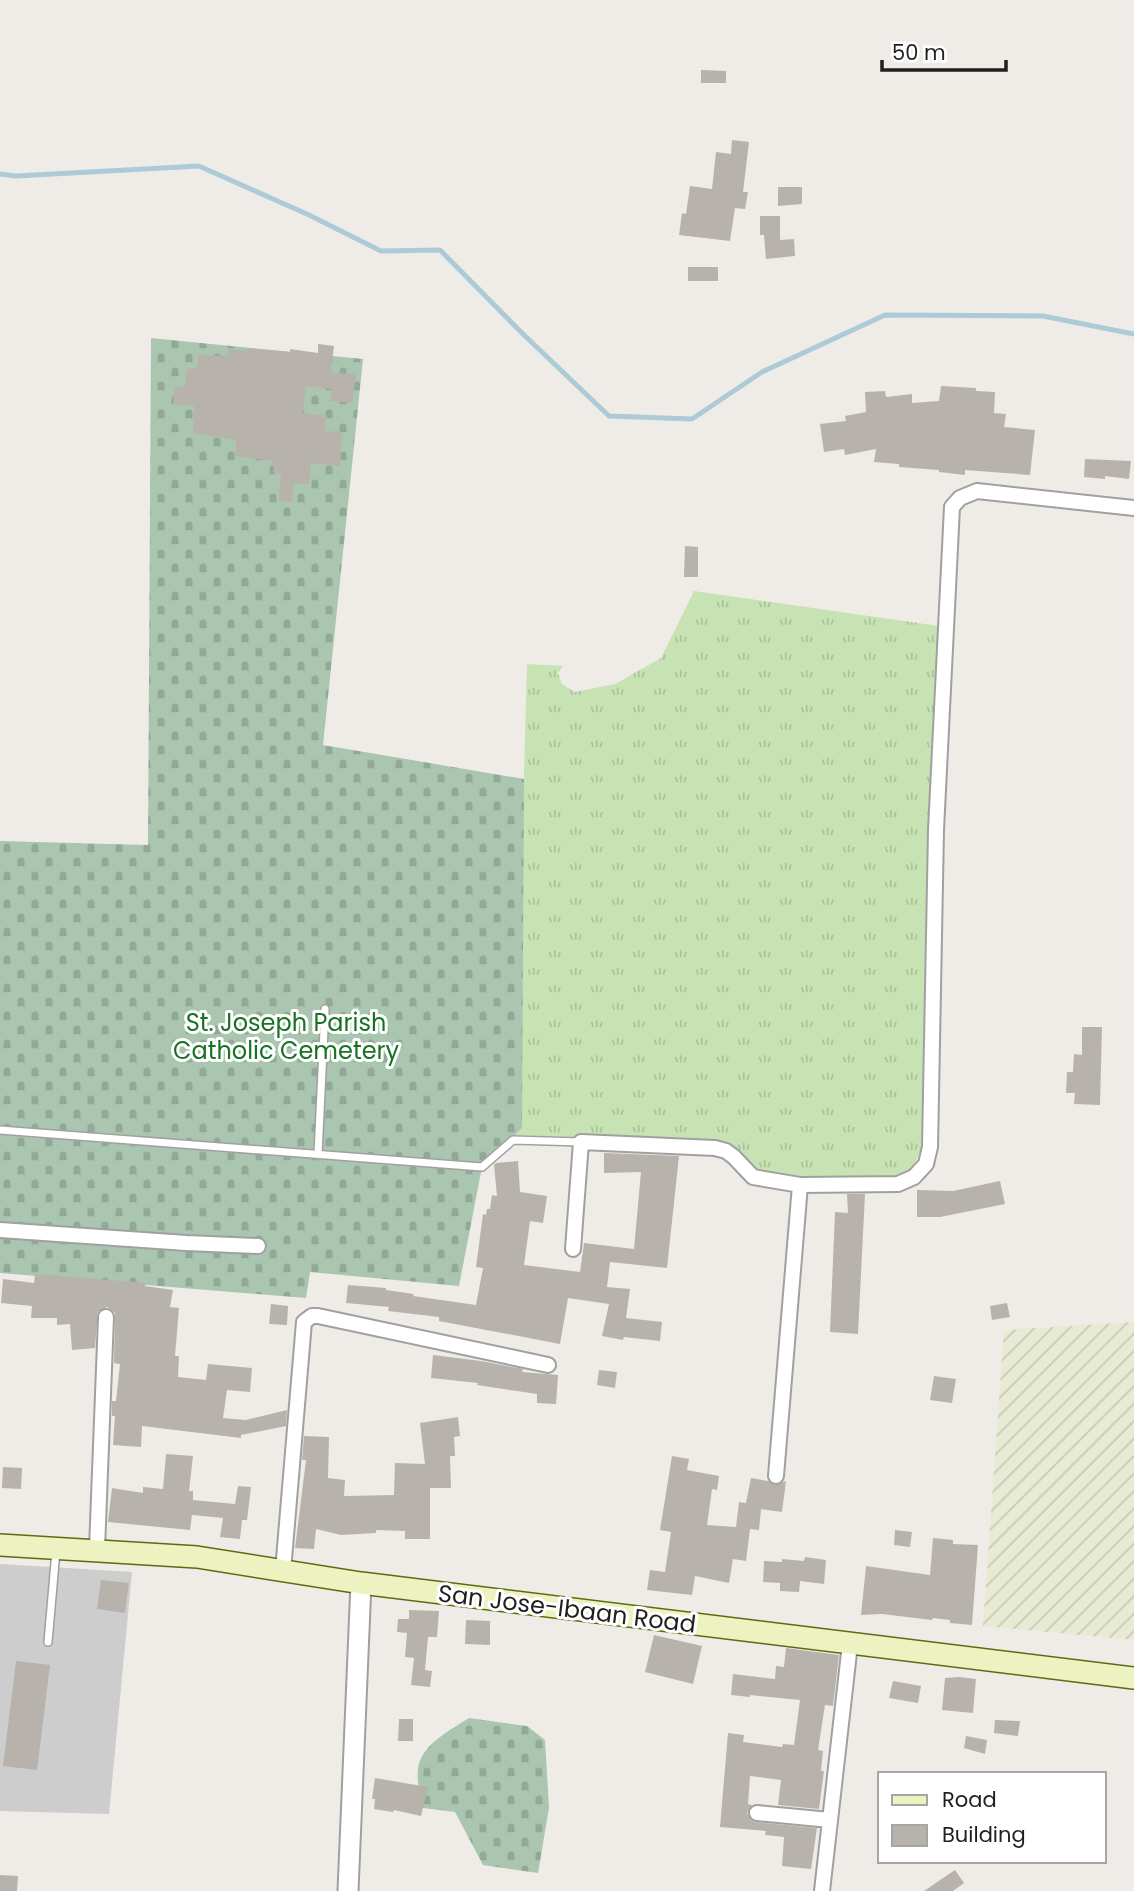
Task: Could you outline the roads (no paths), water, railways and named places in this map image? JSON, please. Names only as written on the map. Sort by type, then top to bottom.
[{"type":"main road","name":"San Jose-Ibaan Road","points":[[0,1545],[97,1549],[197,1558],[361,1583],[1134,1678]]},
{"type":"street","points":[[573,1249],[581,1142],[715,1148],[734,1157],[753,1177],[800,1185],[898,1184],[914,1177],[926,1164],[930,1147],[936,830],[952,506],[960,498],[977,491],[1134,508]]},
{"type":"street","points":[[776,1476],[800,1185]]},
{"type":"street","points":[[0,1230],[258,1246]]},
{"type":"street","points":[[283,1571],[304,1322],[318,1316],[548,1365]]},
{"type":"street","points":[[97,1549],[106,1317]]},
{"type":"street","points":[[348,1891],[361,1583]]},
{"type":"street","points":[[822,1891],[850,1644]]},
{"type":"street","points":[[757,1812],[830,1820]]},
{"type":"lane","points":[[318,1154],[325,1009]]},
{"type":"lane","points":[[0,1130],[482,1167],[513,1140],[581,1142]]},
{"type":"lane","points":[[48,1642],[56,1547]]},
{"type":"waterway","points":[[0,174],[16,176],[199,166],[309,215],[381,251],[440,250],[609,416],[692,419],[762,372],[885,315],[1043,316],[1134,334]]},
{"type":"park label","name":"St. Joseph Parish Catholic Cemetery","points":[[286,1037]]}]
